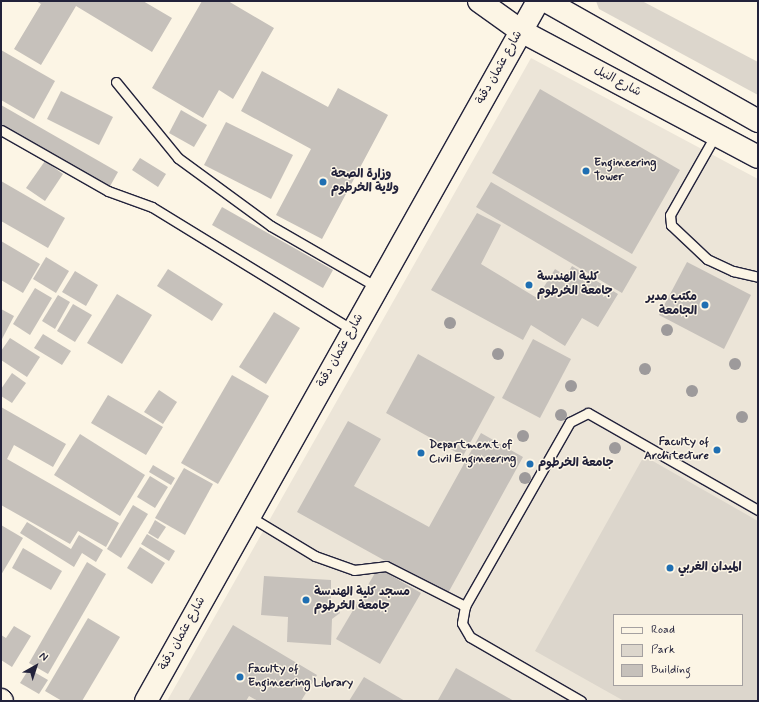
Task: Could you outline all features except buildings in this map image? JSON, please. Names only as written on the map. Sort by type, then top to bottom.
[{"type":"street","name":"شارع النيل","points":[[479,1],[521,31],[758,157]]},
{"type":"street","name":"شارع عثمان دقنة","points":[[146,701],[538,1]]},
{"type":"street","points":[[546,1],[567,6],[758,121]]},
{"type":"lane","points":[[116,82],[178,158],[271,226],[377,287]]},
{"type":"lane","points":[[1,130],[108,191],[152,207],[353,330]]},
{"type":"lane","points":[[716,134],[670,215],[671,225],[707,259],[733,271],[758,277]]},
{"type":"lane","points":[[581,701],[470,637],[462,622],[465,606],[570,422],[578,415],[588,413],[758,510]]},
{"type":"lane","points":[[249,516],[315,556],[354,570],[386,566],[465,606]]},
{"type":"shaded area","name":"جامعة الخرطوم","points":[[531,58],[758,179],[758,701],[167,701]]},
{"type":"green space","points":[[596,1],[642,1],[758,62],[758,95],[599,9]]},
{"type":"green space","name":"الميدان الغربي","points":[[644,456],[758,521],[758,701],[624,701],[535,651]]},
{"type":"place","name":"Engineering Tower","points":[[586,171]]},
{"type":"place","name":"وزارة الصحة ولاية الخرطوم","points":[[323,182]]},
{"type":"place","name":"كلية الهندسة جامعة الخرطوم","points":[[529,285]]},
{"type":"place","name":"مكتب مدير الجامعة","points":[[705,305]]},
{"type":"place","name":"Faculty of Architecture","points":[[717,450]]},
{"type":"place","name":"Department of Civil Engineering","points":[[421,453]]},
{"type":"place","name":"جامعة الخرطوم","points":[[530,464]]},
{"type":"place","name":"الميدان الغربي","points":[[670,568]]},
{"type":"place","name":"مسجد كلية الهندسة جامعة الخرطوم","points":[[306,600]]},
{"type":"place","name":"Faculty of Engineering Library","points":[[240,677]]}]
